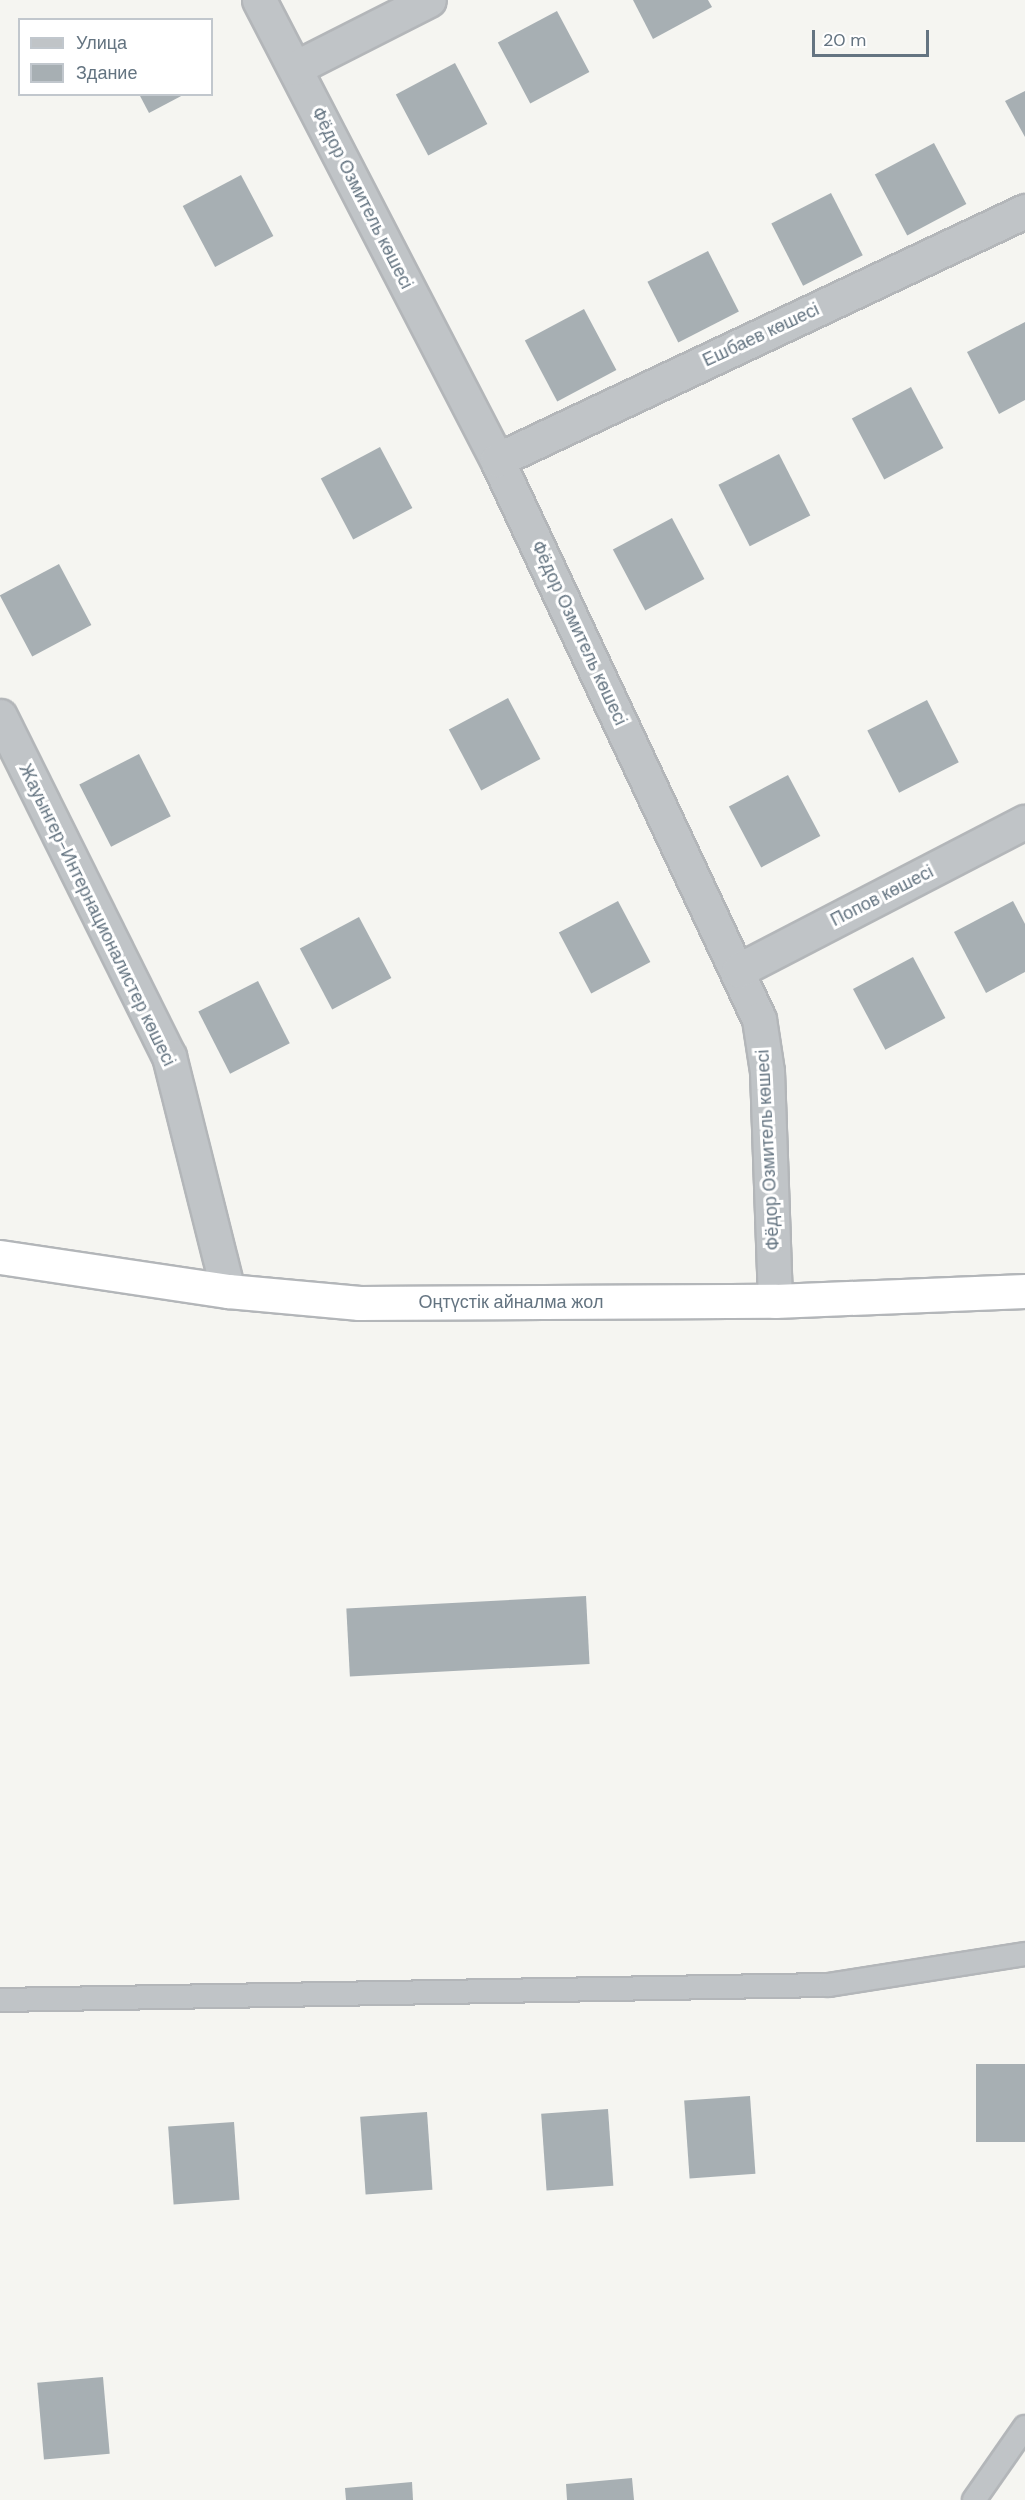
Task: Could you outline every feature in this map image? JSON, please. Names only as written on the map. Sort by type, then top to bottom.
[{"type":"highway","name":"Оңтүстік айналма жол","points":[[0,1257],[228,1291],[359,1303],[775,1301],[1025,1291]]},
{"type":"street","name":"Фёдор Озмитель көшесі","points":[[259,0],[497,460],[739,969],[759,1019],[767,1071],[775,1301]]},
{"type":"street","points":[[295,68],[429,0]]},
{"type":"street","name":"Ешбаев көшесі","points":[[497,460],[1025,211]]},
{"type":"street","name":"Жауынгер-Интернационалистер көшесі","points":[[0,716],[169,1056],[228,1291]]},
{"type":"street","name":"Попов көшесі","points":[[739,969],[1025,822]]},
{"type":"lane","points":[[0,2000],[829,1985],[1025,1954]]},
{"type":"lane","points":[[974,2500],[1025,2427]]},
{"type":"building","points":[[633,0],[708,0],[712,7],[653,39]]},
{"type":"building","points":[[557,11],[589,72],[530,103],[498,42]]},
{"type":"building","points":[[455,63],[487,124],[428,155],[396,94]]},
{"type":"building","points":[[1025,91],[1025,137],[1005,101]]},
{"type":"building","points":[[140,96],[181,96],[149,113]]},
{"type":"building","points":[[934,143],[966,204],[907,235],[875,174]]},
{"type":"building","points":[[241,175],[273,236],[215,267],[183,206]]},
{"type":"building","points":[[831,193],[863,255],[803,286],[771,223]]},
{"type":"building","points":[[708,251],[739,312],[678,342],[647,282]]},
{"type":"building","points":[[584,309],[616,370],[557,401],[525,340]]},
{"type":"building","points":[[1025,322],[1025,400],[999,414],[967,352]]},
{"type":"building","points":[[911,387],[943,448],[884,479],[852,418]]},
{"type":"building","points":[[380,447],[412,508],[353,539],[321,478]]},
{"type":"building","points":[[779,454],[810,515],[750,546],[718,485]]},
{"type":"building","points":[[672,518],[704,579],[645,610],[613,549]]},
{"type":"building","points":[[59,564],[91,625],[32,656],[0,595]]},
{"type":"building","points":[[508,698],[540,759],[481,790],[449,729]]},
{"type":"building","points":[[927,700],[959,762],[899,793],[867,730]]},
{"type":"building","points":[[139,754],[171,816],[111,847],[79,784]]},
{"type":"building","points":[[788,775],[820,836],[761,867],[729,806]]},
{"type":"building","points":[[618,901],[650,962],[591,993],[559,932]]},
{"type":"building","points":[[1013,901],[1025,924],[1025,972],[986,993],[954,932]]},
{"type":"building","points":[[359,917],[391,978],[332,1009],[300,948]]},
{"type":"building","points":[[913,957],[945,1018],[885,1050],[853,989]]},
{"type":"building","points":[[258,981],[290,1043],[230,1074],[198,1011]]},
{"type":"building","points":[[586,1596],[590,1664],[350,1676],[346,1609]]},
{"type":"building","points":[[976,2064],[1025,2064],[1025,2142],[976,2142]]},
{"type":"building","points":[[750,2096],[755,2174],[690,2178],[684,2101]]},
{"type":"building","points":[[608,2109],[613,2186],[547,2190],[541,2114]]},
{"type":"building","points":[[427,2112],[432,2190],[366,2194],[360,2117]]},
{"type":"building","points":[[234,2122],[239,2200],[174,2204],[168,2127]]},
{"type":"building","points":[[103,2377],[110,2454],[44,2459],[37,2383]]},
{"type":"building","points":[[632,2478],[634,2500],[567,2500],[566,2484]]},
{"type":"building","points":[[412,2482],[413,2500],[346,2500],[345,2488]]}]
